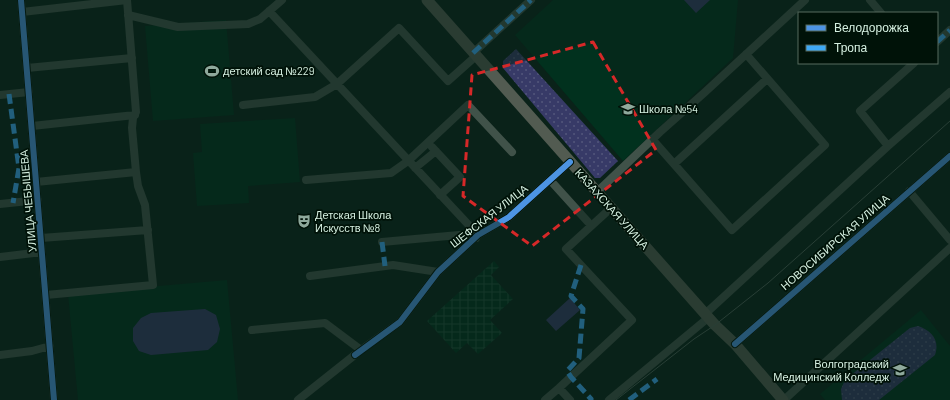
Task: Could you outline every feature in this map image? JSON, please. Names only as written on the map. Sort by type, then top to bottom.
[{"type":"main road","name":"КАЗАХСКАЯ УЛИЦА","points":[[427,0],[706,316],[735,344],[784,400]]},
{"type":"street","name":"УЛИЦА ЧЕБЫШЕВА","points":[[21,0],[54,400]]},
{"type":"street","points":[[22,12],[127,0],[136,112],[133,118],[132,128],[136,172],[138,186],[145,205],[153,285],[46,295]]},
{"type":"street","points":[[128,15],[178,27],[248,24],[260,19],[282,0]]},
{"type":"street","points":[[242,105],[315,97],[337,84],[399,28],[448,81],[530,0]]},
{"type":"street","points":[[597,192],[652,139],[704,94],[805,0]]},
{"type":"street","points":[[870,0],[879,12]]},
{"type":"street","points":[[270,11],[477,237]]},
{"type":"street","points":[[938,41],[950,30]]},
{"type":"street","points":[[652,139],[732,230],[825,145],[746,54]]},
{"type":"street","points":[[27,68],[132,58]]},
{"type":"street","points":[[888,146],[860,111],[913,64]]},
{"type":"street","points":[[674,164],[767,79]]},
{"type":"street","points":[[0,95],[29,92]]},
{"type":"street","points":[[609,400],[706,316],[888,146],[950,92]]},
{"type":"street","points":[[306,180],[391,173],[408,160],[468,105],[512,152]]},
{"type":"street","points":[[32,126],[135,115]]},
{"type":"street","points":[[415,168],[434,149],[460,177],[440,195]]},
{"type":"street","name":"НОВОСИБИРСКАЯ УЛИЦА","points":[[735,344],[950,156]]},
{"type":"street","name":"ШЕФСКАЯ УЛИЦА","points":[[298,400],[358,352],[400,322],[438,272],[477,237],[509,216],[570,162]]},
{"type":"street","points":[[36,182],[136,172]]},
{"type":"street","points":[[550,180],[588,222]]},
{"type":"street","points":[[909,191],[950,240]]},
{"type":"street","points":[[0,204],[38,200]]},
{"type":"street","points":[[545,400],[632,320],[566,249],[611,208]]},
{"type":"street","points":[[41,238],[148,230]]},
{"type":"street","points":[[382,242],[459,235],[477,237]]},
{"type":"street","points":[[784,400],[950,248]]},
{"type":"street","points":[[0,257],[42,252]]},
{"type":"street","points":[[310,276],[394,265],[438,272]]},
{"type":"street","points":[[252,330],[325,323],[358,352]]},
{"type":"street","points":[[0,355],[32,351],[50,346]]},
{"type":"street","points":[[559,388],[570,400]]},
{"type":"highlighted area","points":[[593,42],[656,150],[532,246],[463,196],[472,75]]},
{"type":"shaded area","name":"Школа №54","points":[[553,0],[738,0],[733,58],[623,161],[515,35]]},
{"type":"shaded area","points":[[684,0],[710,0],[696,13]]},
{"type":"shaded area","name":"детский сад №229","points":[[226,20],[234,115],[153,121],[145,26]]},
{"type":"shaded area","points":[[516,49],[618,161],[600,178],[595,178],[503,68],[503,61]]},
{"type":"shaded area","points":[[295,118],[300,182],[248,186],[249,203],[197,206],[193,153],[202,152],[200,124]]},
{"type":"shaded area","points":[[494,261],[499,267],[491,275],[513,299],[490,320],[502,333],[478,354],[467,343],[456,353],[427,321]]},
{"type":"shaded area","points":[[227,280],[238,400],[78,400],[68,294]]},
{"type":"shaded area","points":[[570,298],[580,310],[556,331],[546,320]]},
{"type":"shaded area","points":[[205,309],[216,315],[220,329],[217,342],[208,350],[151,355],[139,351],[133,341],[133,328],[141,318],[151,313]]},
{"type":"shaded area","name":"Волгоградский Медицинский Колледж","points":[[921,310],[950,346],[950,400],[825,400],[820,394]]},
{"type":"shaded area","points":[[918,326],[931,333],[934,337],[936,341],[935,355],[879,400],[842,400],[841,389],[845,380],[910,328]]},
{"type":"tram line","points":[[616,400],[768,283],[950,121]]},
{"type":"marked path","points":[[473,53],[531,0]]},
{"type":"marked path","points":[[938,41],[950,30]]},
{"type":"marked path","points":[[9,94],[19,168],[13,203]]},
{"type":"marked path","points":[[382,242],[385,266]]},
{"type":"marked path","points":[[581,265],[571,296],[583,309],[579,358],[567,371],[591,399],[590,400]]},
{"type":"marked path","points":[[629,400],[657,379]]},
{"type":"cycle path","points":[[21,0],[54,400]]},
{"type":"cycle path","points":[[735,344],[950,156]]},
{"type":"cycle path","points":[[355,355],[400,322],[438,272],[478,235],[509,217],[570,162]]},
{"type":"place","name":"детский сад №229","points":[[212,71]]},
{"type":"place","name":"Школа №54","points":[[628,109]]},
{"type":"place","name":"Детская Школа Искусств №8","points":[[304,221]]},
{"type":"place","name":"Волгоградский Медицинский Колледж","points":[[900,370]]}]
